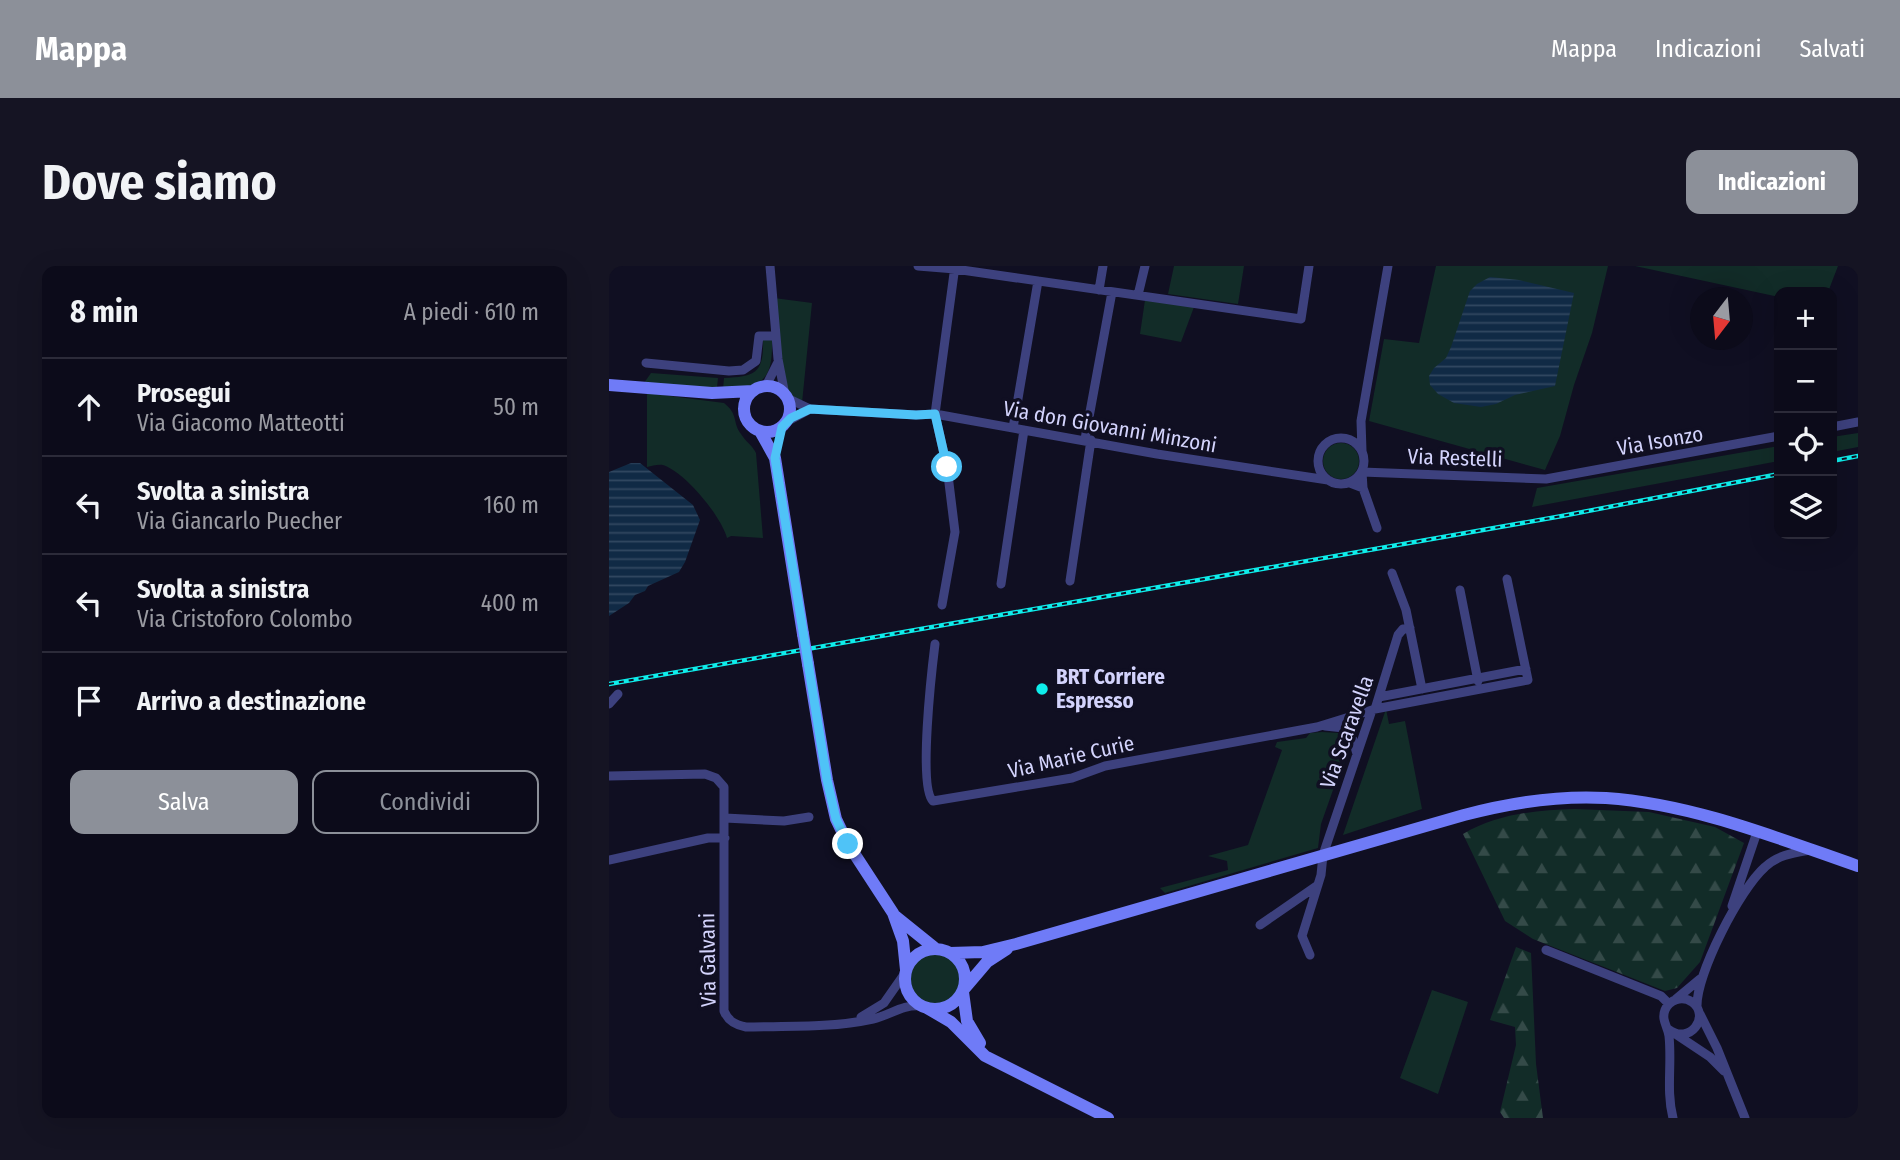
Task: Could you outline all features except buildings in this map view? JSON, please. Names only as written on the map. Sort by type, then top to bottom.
[{"type":"street","points":[[770,266],[778,359],[790,405],[775,458]]},
{"type":"street","points":[[918,266],[955,267],[1301,319],[1309,266]]},
{"type":"street","points":[[1099,290],[1103,266]]},
{"type":"street","points":[[1138,295],[1145,266]]},
{"type":"street","points":[[1377,528],[1363,488],[1361,421],[1388,266]]},
{"type":"street","points":[[942,606],[955,532],[947,467],[935,414],[955,267]]},
{"type":"street","points":[[1013,428],[1038,281]]},
{"type":"street","points":[[1070,581],[1088,440],[1112,292]]},
{"type":"street","points":[[646,363],[743,370],[756,361],[759,336],[776,336]]},
{"type":"street","points":[[766,386],[778,359]]},
{"type":"street","points":[[609,385],[712,393],[753,391],[766,386],[773,387],[810,409]]},
{"type":"street","points":[[753,391],[746,401],[745,413],[748,421],[760,431],[775,458],[827,780],[836,819],[848,844],[893,913],[903,941],[908,992],[924,1007],[951,1022],[985,1056],[1108,1118]]},
{"type":"street","points":[[712,393],[729,398],[745,413]]},
{"type":"street","points":[[760,431],[772,432],[810,409]]},
{"type":"street","name":"Via don Giovanni Minzoni","points":[[810,409],[935,414],[1157,454],[1328,480]]},
{"type":"street","points":[[1361,421],[1352,435],[1328,443],[1320,454],[1319,468],[1328,480],[1336,484],[1350,483],[1363,488]]},
{"type":"street","points":[[1837,426],[1858,422]]},
{"type":"street","points":[[1000,584],[1024,430]]},
{"type":"street","name":"Via Isonzo","points":[[1546,479],[1774,437]]},
{"type":"street","points":[[1341,439],[1355,443],[1362,451]]},
{"type":"street","name":"Via don Giovanni Minzoni","points":[[1280,473],[1307,471],[1320,454]]},
{"type":"street","points":[[1350,483],[1362,472]]},
{"type":"street","name":"Via Restelli","points":[[1362,472],[1546,479]]},
{"type":"street","points":[[1392,573],[1406,610],[1421,700]]},
{"type":"street","points":[[1379,697],[1526,669],[1507,579]]},
{"type":"street","points":[[1460,590],[1480,688]]},
{"type":"street","name":"Via Scaravella","points":[[1310,955],[1302,936],[1318,885],[1323,855],[1398,635],[1403,629],[1410,628]]},
{"type":"street","name":"Via Marie Curie","points":[[935,644],[926,765],[929,797],[939,801],[1072,778],[1121,762],[1317,727],[1373,710],[1528,680],[1526,669]]},
{"type":"street","points":[[609,704],[618,694]]},
{"type":"street","points":[[1317,727],[1344,728],[1367,724]]},
{"type":"street","points":[[1344,728],[1353,740],[1357,754]]},
{"type":"street","name":"Via Galvani","points":[[609,776],[705,774],[719,780],[725,791],[724,1011],[728,1020],[745,1027],[797,1026],[875,1019],[905,1007],[924,1007]]},
{"type":"street","points":[[893,913],[936,949],[950,953],[983,951],[1016,944],[1486,810],[1562,798],[1606,798],[1696,813],[1858,866]]},
{"type":"street","points":[[725,818],[785,821],[809,817]]},
{"type":"street","points":[[1727,922],[1756,832]]},
{"type":"street","points":[[609,860],[708,838],[725,838]]},
{"type":"street","points":[[1676,1033],[1695,1029],[1699,1018],[1697,994],[1704,971],[1727,922],[1746,890],[1763,868],[1787,853],[1812,850]]},
{"type":"street","points":[[1260,925],[1318,885]]},
{"type":"street","points":[[924,1007],[938,1009],[948,1006],[988,962],[1016,944]]},
{"type":"street","points":[[906,971],[918,954],[936,949]]},
{"type":"street","points":[[1546,950],[1673,1002],[1687,1000],[1698,1009],[1745,1118]]},
{"type":"street","points":[[950,953],[958,959],[963,968],[967,1021],[993,1060]]},
{"type":"street","name":"Via Galvani","points":[[846,1022],[864,1016],[884,1003],[906,971]]},
{"type":"street","points":[[1704,971],[1694,985],[1673,1002],[1664,1018],[1676,1033],[1716,1062],[1730,1079]]},
{"type":"street","points":[[1673,1118],[1668,1080],[1676,1033]]},
{"type":"street","points":[[1671,1050],[1676,1033]]},
{"type":"street","points":[[1671,1050],[1679,1043],[1689,1044]]},
{"type":"green space","points":[[1174,266],[1244,266],[1238,304],[1168,294]]},
{"type":"green space","points":[[1436,266],[1608,266],[1592,333],[1560,436],[1545,470],[1369,421],[1384,339],[1419,343]]},
{"type":"green space","points":[[1635,266],[1838,266],[1830,287],[1774,287],[1774,296],[1753,291],[1753,287],[1733,287]]},
{"type":"green space","points":[[774,298],[812,303],[802,403],[788,394],[783,381]]},
{"type":"green space","points":[[1145,300],[1194,307],[1181,342],[1140,334]]},
{"type":"green space","points":[[763,340],[772,340],[772,353],[763,379],[748,387],[723,389],[724,378],[743,376],[755,371],[762,360]]},
{"type":"green space","points":[[651,373],[718,378],[717,388],[644,383]]},
{"type":"green space","points":[[647,393],[724,403],[729,407],[738,430],[756,453],[763,538],[727,538],[710,507],[681,476],[663,465],[647,467]]},
{"type":"green space","points":[[1858,433],[1858,447],[1837,451],[1837,436]]},
{"type":"green space","points":[[1341,443],[1354,448],[1359,461],[1354,474],[1341,479],[1328,474],[1323,461],[1328,448]]},
{"type":"green space","points":[[1774,447],[1774,462],[1532,507],[1537,488]]},
{"type":"green space","points":[[1386,709],[1389,724],[1405,721],[1422,809],[1343,835]]},
{"type":"green space","points":[[1310,733],[1339,733],[1345,737],[1349,754],[1339,773],[1321,824],[1318,848],[1165,893],[1160,888],[1228,870],[1227,861],[1208,856],[1248,845],[1282,750],[1275,747],[1277,742],[1306,738]]},
{"type":"green space","points":[[1575,809],[1649,812],[1715,827],[1744,843],[1700,962],[1677,988],[1665,991],[1533,939],[1505,921],[1463,834],[1489,822],[1517,814]]},
{"type":"green space","points":[[1516,947],[1531,953],[1536,1064],[1543,1118],[1504,1118],[1500,1112],[1516,1045],[1515,1027],[1490,1020]]},
{"type":"green space","points":[[935,953],[945,955],[953,961],[959,969],[959,989],[953,997],[945,1003],[935,1005],[925,1003],[917,997],[911,989],[909,979],[911,969],[917,961],[925,955]]},
{"type":"green space","points":[[1432,990],[1468,1002],[1438,1094],[1400,1078]]},
{"type":"water","points":[[1490,277],[1519,280],[1574,293],[1555,386],[1515,395],[1496,404],[1481,407],[1454,403],[1438,394],[1430,385],[1429,376],[1446,358],[1470,291]]},
{"type":"water","points":[[631,463],[640,463],[693,505],[700,520],[679,572],[648,586],[645,591],[635,595],[629,603],[609,616],[609,472]]},
{"type":"railway","points":[[1837,460],[1858,456]]},
{"type":"railway","points":[[609,684],[1562,516],[1774,475]]},
{"type":"place","name":"BRT Corriere Espresso","points":[[1042,689]]},
{"type":"route","points":[[848,844],[836,819],[827,780],[775,458],[778,438],[782,427],[791,418],[810,409],[935,414],[947,467]]}]
